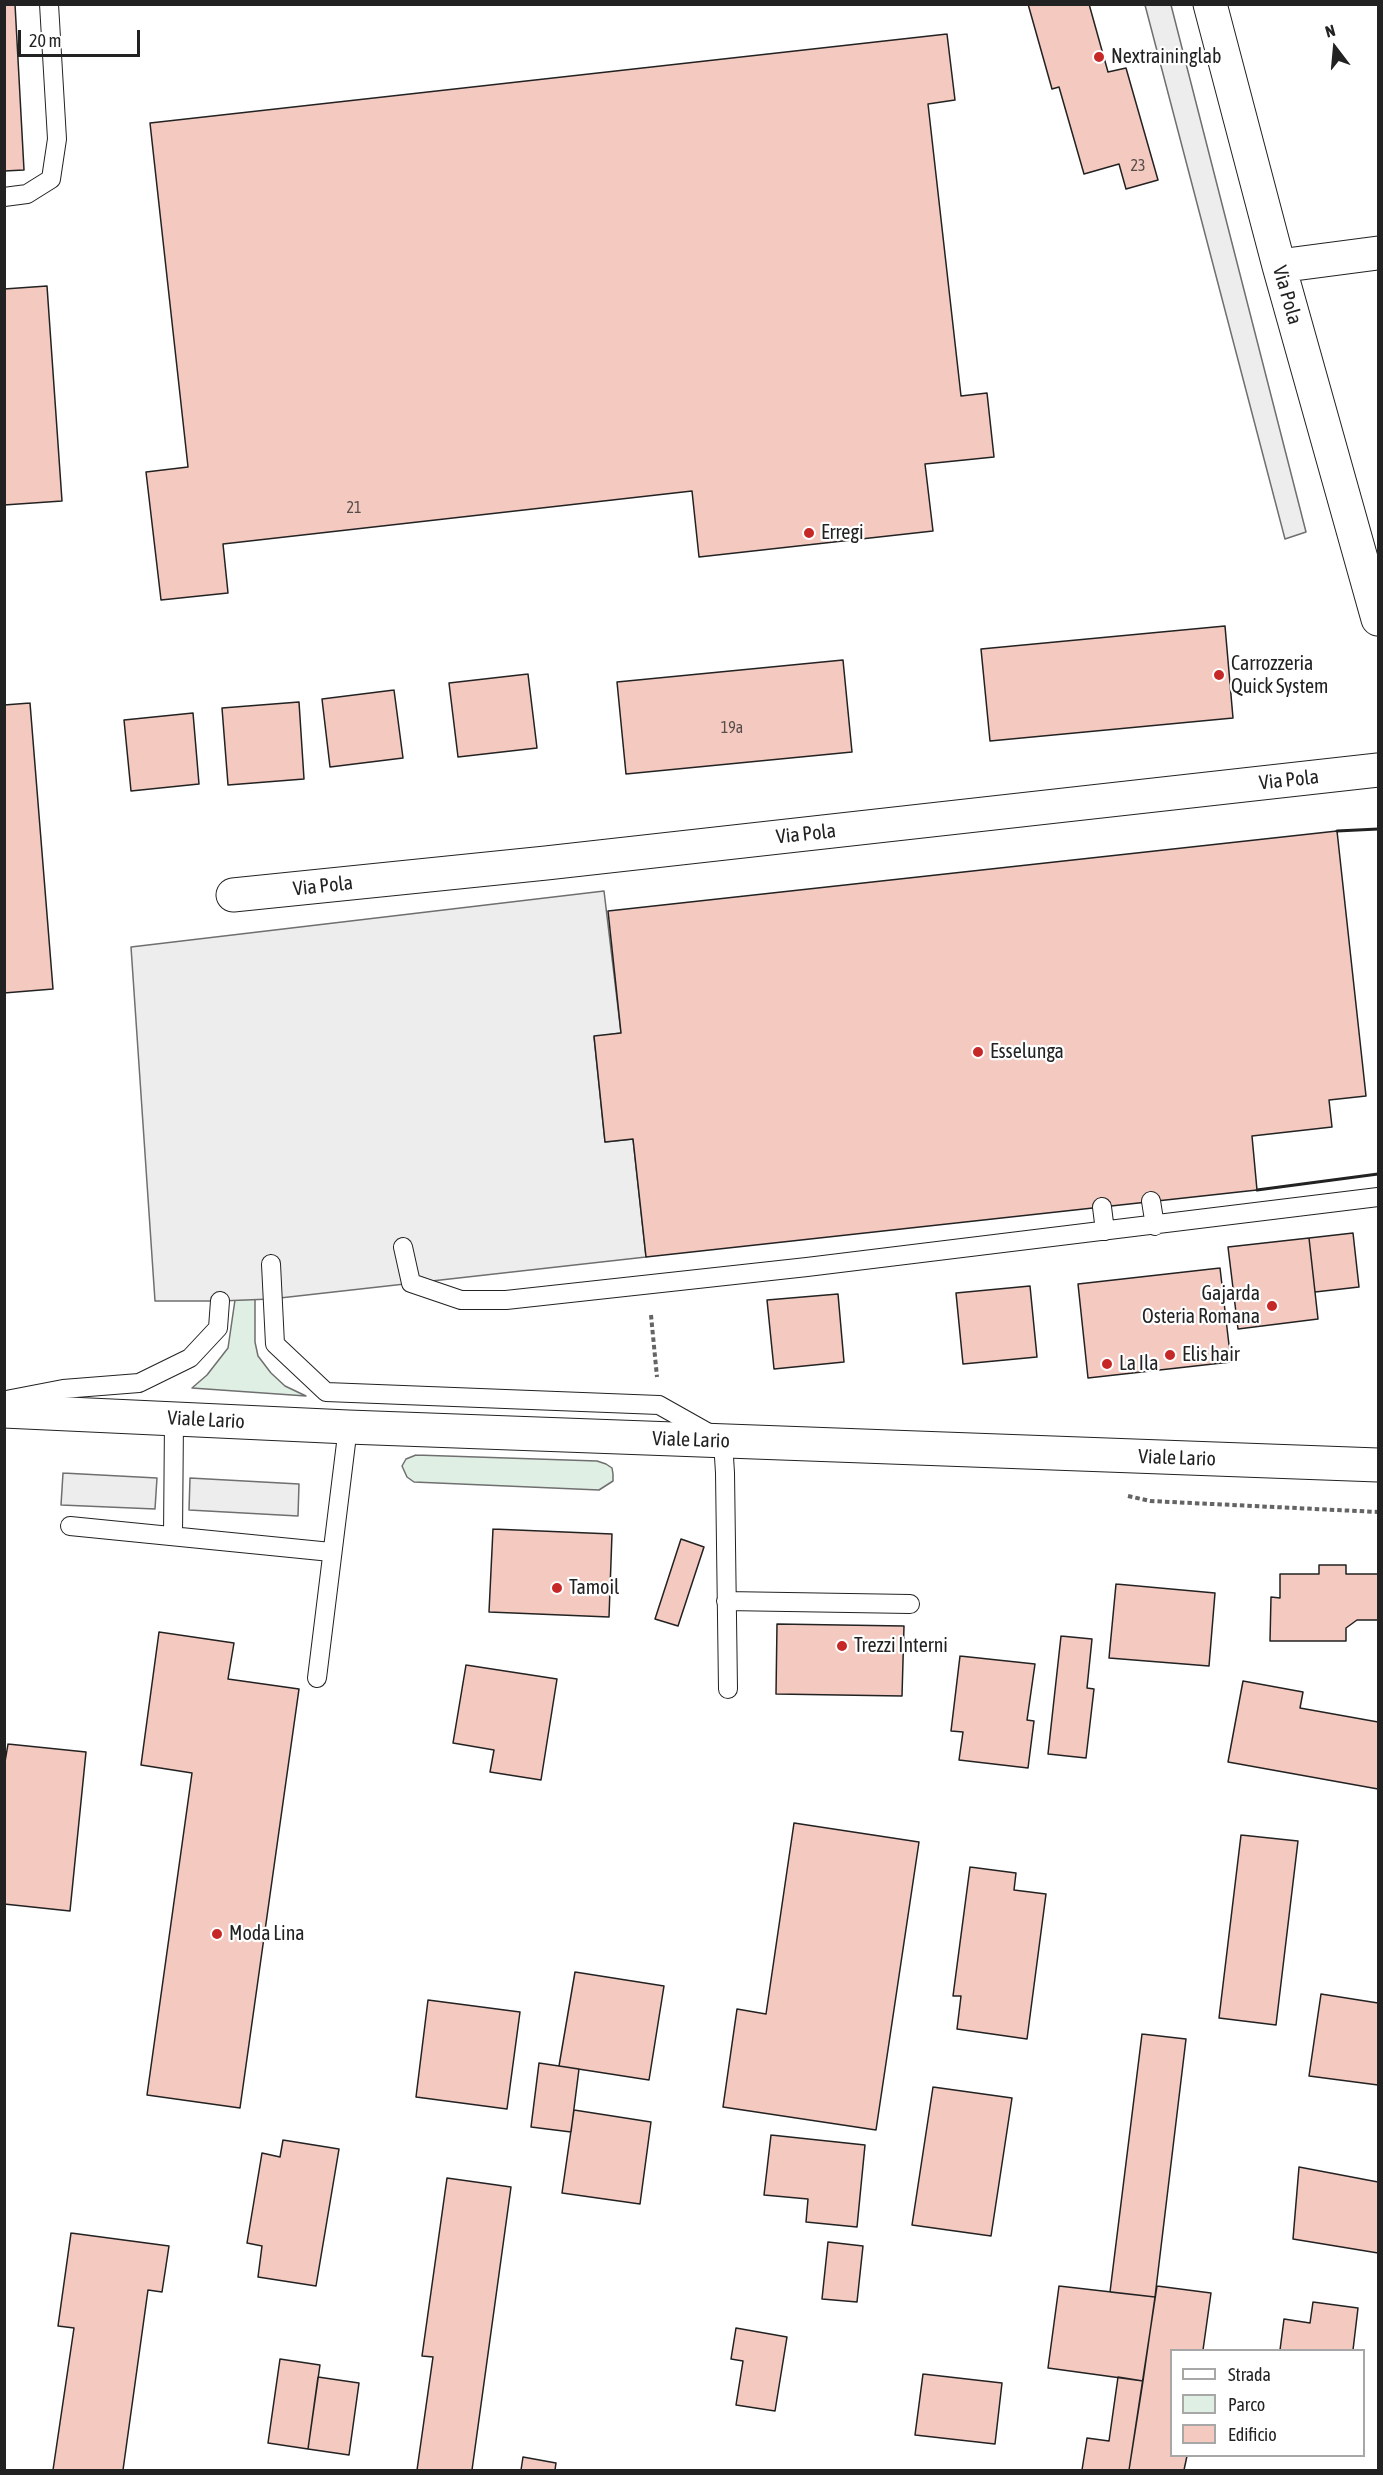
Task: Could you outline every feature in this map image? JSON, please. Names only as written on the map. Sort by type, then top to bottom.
[{"type":"street","name":"Via Pola","points":[[1210,4],[1279,266],[1378,619]]},
{"type":"street","points":[[1279,266],[1378,253]]},
{"type":"street","name":"Via Pola","points":[[233,895],[546,863],[1378,770]]},
{"type":"street","name":"Viale Lario","points":[[4,1411],[348,1427],[1378,1465]]},
{"type":"lane","points":[[4,197],[27,194],[51,178],[57,139],[49,4]]},
{"type":"lane","points":[[403,1247],[411,1283],[461,1300],[506,1300],[1155,1226],[1378,1197]]},
{"type":"lane","points":[[1151,1201],[1155,1226]]},
{"type":"lane","points":[[1102,1207],[1105,1231]]},
{"type":"lane","points":[[271,1264],[275,1344],[326,1392],[660,1405],[723,1441],[728,1689]]},
{"type":"lane","points":[[4,1401],[63,1389],[139,1383],[190,1358],[218,1329],[220,1301]]},
{"type":"lane","points":[[173,1536],[174,1419]]},
{"type":"lane","points":[[317,1678],[348,1427]]},
{"type":"lane","points":[[70,1526],[331,1552]]},
{"type":"lane","points":[[726,1601],[910,1604]]},
{"type":"path","points":[[648,1285],[660,1405]]},
{"type":"green space","points":[[236,1293],[255,1294],[255,1342],[258,1356],[285,1386],[306,1396],[192,1388],[207,1375],[228,1348]]},
{"type":"green space","points":[[416,1455],[597,1461],[612,1468],[613,1481],[599,1490],[414,1482],[407,1477],[402,1466],[406,1459]]},
{"type":"shaded area","points":[[1145,5],[1171,5],[1306,532],[1285,539]]},
{"type":"shaded area","points":[[604,891],[621,1033],[594,1037],[605,1142],[633,1139],[646,1257],[271,1299],[155,1301],[131,947]]},
{"type":"shaded area","points":[[63,1473],[157,1478],[155,1509],[61,1505]]},
{"type":"shaded area","points":[[190,1478],[299,1484],[298,1516],[189,1510]]},
{"type":"building","points":[[4,4],[15,4],[24,170],[4,171]]},
{"type":"building","points":[[1028,4],[1089,4],[1108,72],[1126,68],[1158,180],[1126,189],[1119,164],[1084,174],[1059,87],[1052,89]]},
{"type":"building","points":[[947,34],[955,100],[928,104],[961,396],[987,393],[994,457],[925,464],[933,531],[699,557],[692,491],[223,544],[228,593],[161,600],[146,472],[188,467],[150,123]]},
{"type":"building","points":[[47,286],[62,501],[4,505],[4,289]]},
{"type":"building","points":[[1225,626],[1233,718],[990,741],[981,649]]},
{"type":"building","points":[[843,660],[852,752],[626,774],[617,682]]},
{"type":"building","points":[[528,674],[537,748],[458,757],[449,683]]},
{"type":"building","points":[[394,690],[403,758],[330,767],[322,699]]},
{"type":"building","points":[[299,702],[304,779],[228,785],[222,708]]},
{"type":"building","points":[[30,703],[53,989],[4,993],[4,705]]},
{"type":"building","points":[[193,713],[199,784],[131,791],[124,720]]},
{"type":"building","name":"Esselunga","points":[[1337,831],[1366,1096],[1329,1100],[1332,1127],[1252,1136],[1257,1190],[646,1257],[633,1139],[605,1142],[594,1036],[621,1033],[608,911]]},
{"type":"building","points":[[1353,1233],[1359,1287],[1315,1292],[1309,1238]]},
{"type":"building","points":[[1309,1238],[1318,1319],[1238,1329],[1228,1247]]},
{"type":"building","points":[[1220,1268],[1231,1362],[1088,1378],[1078,1284]]},
{"type":"building","points":[[1030,1286],[1037,1357],[963,1364],[956,1293]]},
{"type":"building","points":[[838,1294],[844,1362],[774,1369],[767,1300]]},
{"type":"building","points":[[493,1529],[612,1534],[609,1617],[489,1612]]},
{"type":"building","points":[[681,1539],[704,1547],[678,1626],[655,1619]]},
{"type":"building","points":[[1319,1565],[1346,1565],[1346,1574],[1378,1574],[1378,1620],[1357,1620],[1346,1628],[1346,1641],[1270,1641],[1271,1597],[1280,1598],[1280,1574],[1319,1574]]},
{"type":"building","points":[[1116,1584],[1215,1593],[1209,1666],[1109,1658]]},
{"type":"building","points":[[777,1624],[904,1626],[902,1696],[776,1694]]},
{"type":"building","name":"Moda Lina","points":[[159,1632],[234,1643],[228,1679],[299,1689],[240,2108],[147,2095],[192,1773],[141,1765]]},
{"type":"building","points":[[1061,1636],[1092,1639],[1087,1688],[1094,1689],[1086,1758],[1048,1754]]},
{"type":"building","points":[[960,1656],[1035,1664],[1027,1720],[1034,1721],[1028,1768],[959,1760],[963,1732],[951,1731]]},
{"type":"building","points":[[466,1665],[557,1679],[541,1780],[490,1772],[494,1750],[453,1743]]},
{"type":"building","points":[[1243,1681],[1303,1692],[1300,1708],[1378,1722],[1378,1789],[1228,1762]]},
{"type":"building","points":[[8,1744],[86,1752],[70,1911],[4,1904],[4,1768]]},
{"type":"building","points":[[794,1823],[919,1842],[876,2130],[723,2107],[737,2009],[766,2014]]},
{"type":"building","points":[[1241,1835],[1298,1841],[1276,2025],[1219,2018]]},
{"type":"building","points":[[970,1867],[1016,1873],[1014,1890],[1046,1894],[1027,2039],[957,2029],[961,1996],[953,1996]]},
{"type":"building","points":[[575,1972],[664,1986],[649,2080],[559,2066]]},
{"type":"building","points":[[1321,1994],[1378,2003],[1378,2085],[1309,2076]]},
{"type":"building","points":[[428,2000],[520,2012],[507,2109],[416,2097]]},
{"type":"building","points":[[1142,2034],[1186,2039],[1155,2297],[1110,2292]]},
{"type":"building","points":[[539,2063],[579,2069],[571,2132],[531,2127]]},
{"type":"building","points":[[933,2087],[1012,2098],[991,2236],[912,2225]]},
{"type":"building","points":[[574,2110],[651,2122],[640,2204],[562,2193]]},
{"type":"building","points":[[771,2135],[865,2145],[857,2227],[806,2222],[808,2199],[764,2195]]},
{"type":"building","points":[[283,2140],[339,2149],[316,2286],[258,2277],[262,2246],[247,2243],[262,2153],[280,2157]]},
{"type":"building","points":[[1299,2167],[1378,2182],[1378,2253],[1293,2239]]},
{"type":"building","points":[[447,2178],[511,2187],[472,2470],[417,2470],[433,2357],[422,2356]]},
{"type":"building","points":[[71,2233],[169,2246],[162,2292],[148,2290],[123,2470],[53,2470],[74,2328],[58,2326]]},
{"type":"building","points":[[828,2242],[863,2246],[857,2302],[822,2299]]},
{"type":"building","points":[[1059,2286],[1155,2297],[1143,2381],[1048,2368]]},
{"type":"building","points":[[1157,2286],[1211,2293],[1203,2349],[1170,2349],[1170,2457],[1187,2457],[1184,2470],[1129,2470]]},
{"type":"building","points":[[1313,2302],[1358,2308],[1353,2349],[1280,2349],[1284,2319],[1310,2323]]},
{"type":"building","points":[[736,2328],[787,2337],[775,2411],[736,2405],[743,2361],[731,2359]]},
{"type":"building","points":[[280,2359],[320,2365],[308,2449],[268,2443]]},
{"type":"building","points":[[923,2374],[1002,2383],[995,2444],[915,2435]]},
{"type":"building","points":[[318,2377],[359,2383],[349,2455],[308,2449]]},
{"type":"building","points":[[1118,2377],[1143,2381],[1129,2470],[1082,2470],[1087,2438],[1109,2441]]},
{"type":"building","points":[[523,2457],[556,2463],[555,2470],[521,2470]]},
{"type":"wall","points":[[1337,831],[1378,829]]},
{"type":"wall","points":[[1257,1190],[1378,1174]]},
{"type":"place","name":"Nextraininglab","points":[[1099,57]]},
{"type":"place","name":"Erregi","points":[[809,533]]},
{"type":"place","name":"Carrozzeria Quick System","points":[[1219,675]]},
{"type":"place","name":"Esselunga","points":[[978,1052]]},
{"type":"place","name":"Gajarda Osteria Romana","points":[[1272,1306]]},
{"type":"place","name":"Elis hair","points":[[1170,1355]]},
{"type":"place","name":"La Ila","points":[[1107,1364]]},
{"type":"place","name":"Tamoil","points":[[557,1588]]},
{"type":"place","name":"Trezzi Interni","points":[[842,1646]]},
{"type":"place","name":"Moda Lina","points":[[217,1934]]}]
